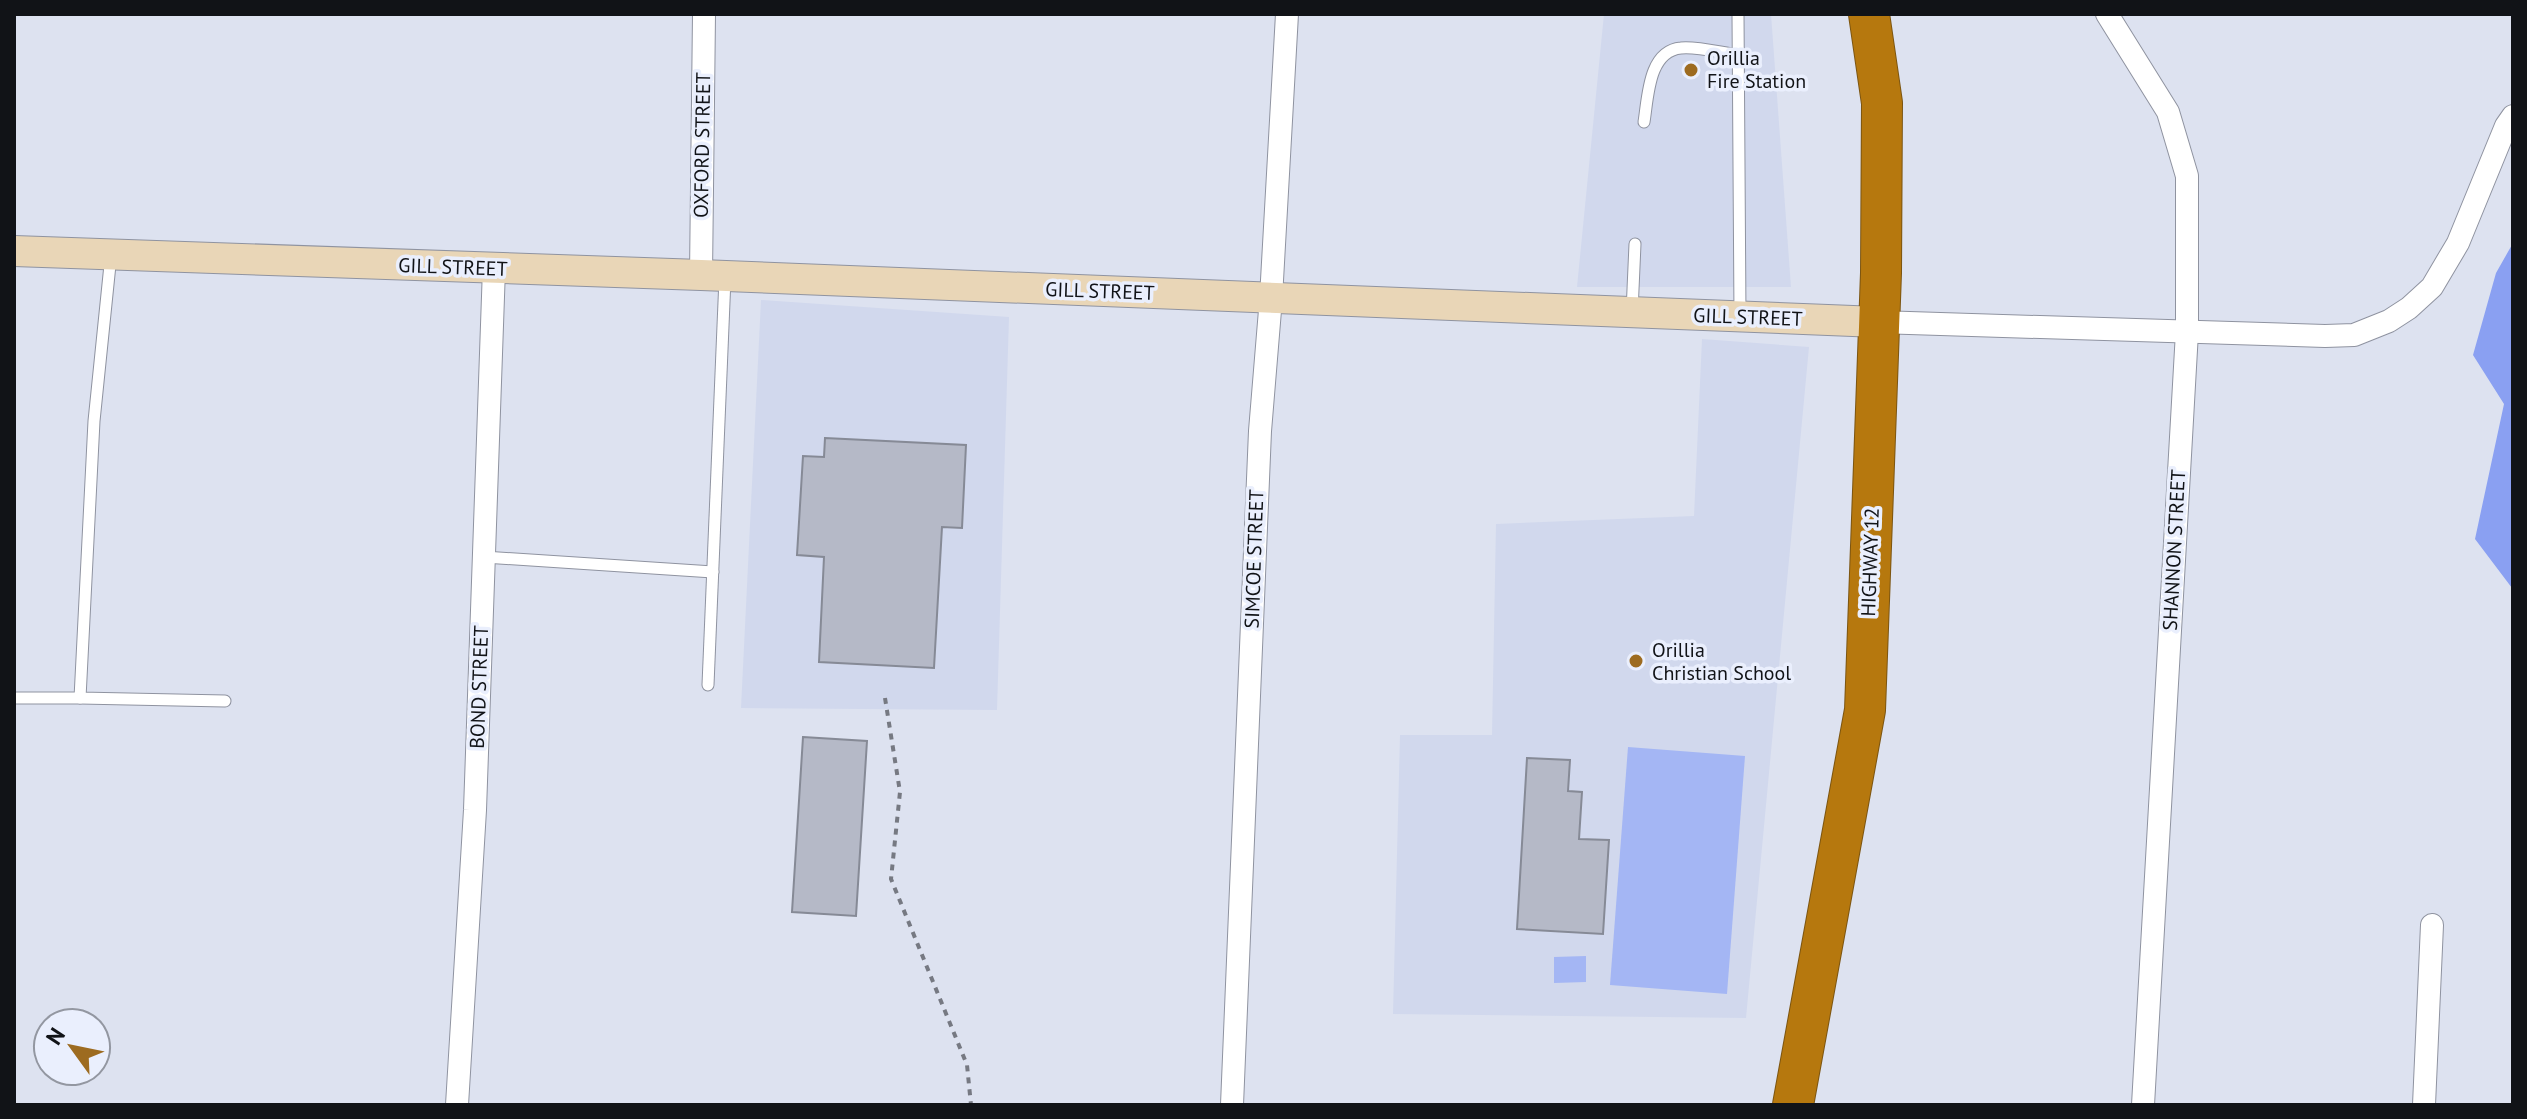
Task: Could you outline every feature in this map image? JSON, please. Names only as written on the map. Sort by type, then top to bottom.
[{"type":"highway","name":"HIGHWAY 12","points":[[1793,1105],[1865,710],[1881,273],[1882,103],[1869,14]]},
{"type":"main road","name":"GILL STREET","points":[[14,251],[1878,322]]},
{"type":"street","name":"OXFORD STREET","points":[[704,14],[713,276]]},
{"type":"street","name":"SIMCOE STREET","points":[[1232,1105],[1260,431],[1287,14]]},
{"type":"street","name":"SHANNON STREET","points":[[2107,14],[2168,112],[2187,176],[2187,332],[2143,1105]]},
{"type":"street","name":"GILL STREET","points":[[1878,322],[2354,335],[2389,321],[2432,287],[2458,243],[2506,126],[2513,116]]},
{"type":"street","name":"BOND STREET","points":[[457,1105],[475,810],[494,268]]},
{"type":"street","points":[[2424,1105],[2432,925]]},
{"type":"lane","points":[[1738,14],[1740,317]]},
{"type":"lane","points":[[1644,122],[1651,74],[1662,57],[1679,47],[1739,55]]},
{"type":"lane","points":[[1632,312],[1635,244]]},
{"type":"lane","points":[[80,698],[94,421],[111,254]]},
{"type":"lane","points":[[708,685],[713,572],[713,276]]},
{"type":"lane","points":[[484,557],[713,572]]},
{"type":"lane","points":[[14,698],[225,701]]},
{"type":"path","points":[[885,698],[900,792],[891,879],[967,1065],[971,1105]]},
{"type":"shaded area","points":[[1604,14],[1771,14],[1791,287],[1577,287]]},
{"type":"shaded area","points":[[2513,243],[2513,596],[2512,588],[2475,539],[2504,404],[2473,355],[2496,273]]},
{"type":"shaded area","points":[[761,300],[1009,317],[997,710],[741,708]]},
{"type":"shaded area","name":"Orillia Christian School","points":[[1702,339],[1809,347],[1746,1018],[1393,1014],[1400,735],[1492,735],[1496,524],[1694,516]]},
{"type":"shaded area","points":[[1628,747],[1745,756],[1727,994],[1610,985]]},
{"type":"shaded area","points":[[1586,956],[1586,982],[1554,983],[1554,957]]},
{"type":"building","points":[[825,438],[966,445],[962,528],[942,527],[934,668],[819,662],[824,557],[797,555],[803,456],[824,457]]},
{"type":"building","points":[[803,737],[867,741],[856,916],[792,912]]},
{"type":"building","points":[[1527,758],[1570,760],[1568,791],[1582,792],[1579,839],[1609,840],[1603,934],[1517,929]]},
{"type":"place","name":"Orillia Fire Station","points":[[1691,70]]},
{"type":"place","name":"Orillia Christian School","points":[[1636,661]]}]
